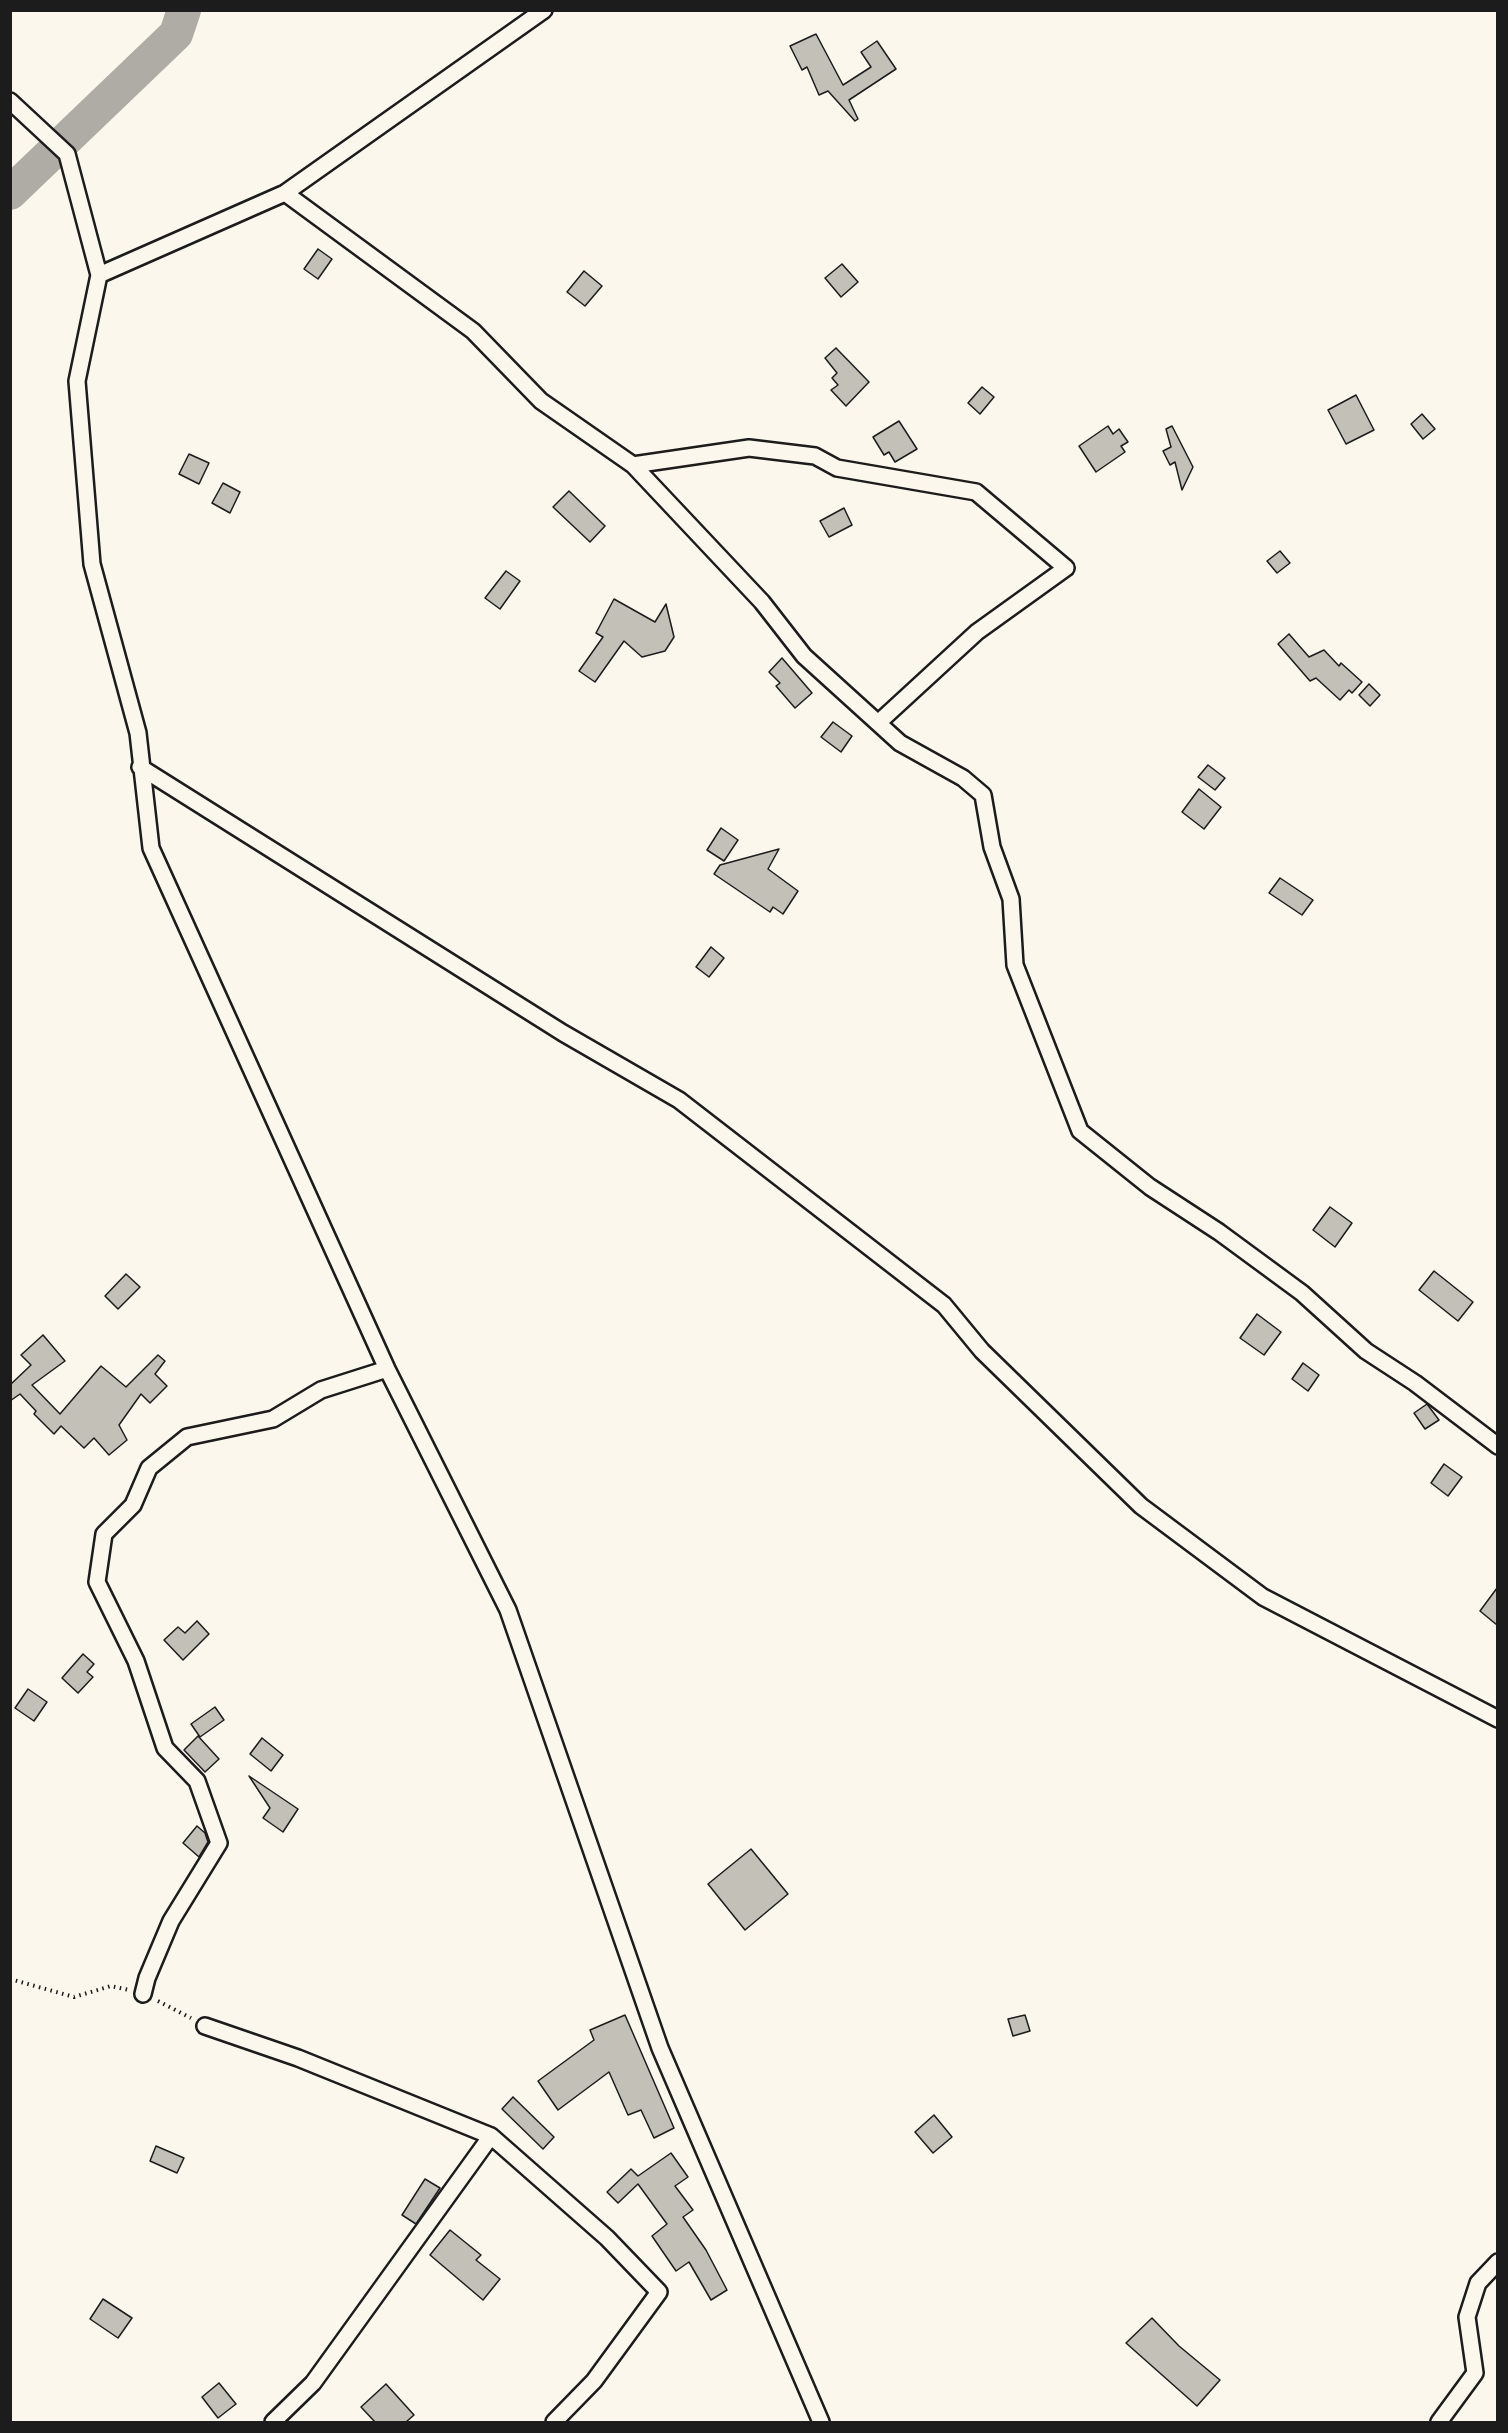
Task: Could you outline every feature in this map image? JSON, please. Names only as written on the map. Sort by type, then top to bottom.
[{"type":"street","points":[[99,275],[285,192],[544,10]]},
{"type":"street","points":[[10,101],[67,154],[99,275],[77,381],[92,564],[138,733],[140,768],[151,848],[387,1369],[508,1610],[660,2048],[820,2422]]},
{"type":"street","points":[[285,192],[473,331],[541,401],[633,465],[762,602],[804,656],[900,743],[963,778],[984,795],[992,847],[1011,899],[1016,965],[1080,1131],[1150,1187],[1219,1232],[1302,1293],[1366,1351],[1415,1383],[1497,1446]]},
{"type":"street","points":[[633,465],[750,448],[815,456],[837,468],[976,492],[1066,568],[977,632],[878,723]]},
{"type":"street","points":[[140,768],[562,1033],[679,1100],[944,1305],[982,1351],[1141,1506],[1263,1597],[1497,1719]]},
{"type":"street","points":[[143,1994],[171,1922],[219,1843],[197,1782],[165,1748],[136,1661],[97,1582],[104,1534],[133,1505],[149,1468],[187,1437],[273,1419],[321,1390],[387,1369]]},
{"type":"street","points":[[205,2026],[298,2058],[491,2136],[607,2238],[659,2292],[594,2381],[554,2422]]},
{"type":"street","points":[[273,2422],[313,2383],[491,2136]]},
{"type":"street","points":[[1439,2422],[1475,2373],[1467,2317],[1478,2283],[1497,2262]]},
{"type":"path","points":[[10,1979],[74,1997],[111,1986],[143,1994],[205,2026]]},
{"type":"building","points":[[816,34],[843,85],[871,67],[861,52],[877,41],[896,69],[849,100],[858,119],[855,121],[828,91],[819,95],[807,67],[802,70],[790,46]]},
{"type":"building","points":[[318,249],[332,259],[318,279],[304,269]]},
{"type":"building","points":[[842,264],[858,282],[841,297],[825,278]]},
{"type":"building","points":[[584,271],[602,286],[585,306],[567,292]]},
{"type":"building","points":[[836,348],[869,382],[846,406],[831,390],[838,385],[832,378],[837,373],[825,358]]},
{"type":"building","points":[[982,387],[994,397],[980,414],[968,403]]},
{"type":"building","points":[[1356,395],[1374,430],[1346,444],[1328,410]]},
{"type":"building","points":[[1422,414],[1435,429],[1423,439],[1411,424]]},
{"type":"building","points":[[899,421],[917,449],[895,462],[889,452],[884,455],[873,437]]},
{"type":"building","points":[[1108,426],[1113,434],[1119,429],[1128,442],[1121,446],[1125,452],[1096,472],[1079,446]]},
{"type":"building","points":[[1172,426],[1193,467],[1182,490],[1175,462],[1170,465],[1163,451],[1171,447],[1166,429]]},
{"type":"building","points":[[189,454],[209,463],[199,484],[179,474]]},
{"type":"building","points":[[223,483],[240,492],[230,513],[212,503]]},
{"type":"building","points":[[569,491],[605,526],[590,542],[553,507]]},
{"type":"building","points":[[844,508],[852,525],[829,537],[820,521]]},
{"type":"building","points":[[1280,551],[1290,563],[1277,573],[1267,561]]},
{"type":"building","points":[[506,571],[520,581],[500,609],[485,598]]},
{"type":"building","points":[[614,599],[655,622],[666,604],[674,637],[665,651],[642,657],[624,641],[595,682],[579,671],[603,637],[596,633]]},
{"type":"building","points":[[1289,634],[1309,657],[1324,650],[1339,666],[1341,663],[1362,682],[1352,693],[1349,690],[1340,700],[1316,678],[1310,681],[1278,644]]},
{"type":"building","points":[[782,658],[812,693],[795,708],[776,686],[780,683],[769,672]]},
{"type":"building","points":[[1369,684],[1380,695],[1370,706],[1359,695]]},
{"type":"building","points":[[833,722],[852,736],[841,752],[821,737]]},
{"type":"building","points":[[1208,765],[1225,778],[1215,790],[1198,777]]},
{"type":"building","points":[[1199,789],[1221,807],[1204,829],[1182,812]]},
{"type":"building","points":[[721,828],[738,840],[724,861],[707,850]]},
{"type":"building","points":[[779,849],[768,869],[798,891],[783,914],[773,907],[770,912],[714,874],[720,865]]},
{"type":"building","points":[[1280,878],[1313,900],[1302,915],[1269,893]]},
{"type":"building","points":[[711,947],[724,958],[709,977],[696,967]]},
{"type":"building","points":[[1330,1207],[1352,1223],[1335,1247],[1313,1230]]},
{"type":"building","points":[[1434,1271],[1473,1302],[1458,1321],[1419,1290]]},
{"type":"building","points":[[126,1274],[140,1287],[118,1309],[105,1296]]},
{"type":"building","points":[[1257,1314],[1281,1332],[1264,1355],[1240,1338]]},
{"type":"building","points":[[43,1335],[65,1361],[32,1385],[60,1414],[101,1366],[126,1387],[158,1355],[165,1361],[155,1374],[167,1386],[150,1403],[141,1394],[119,1425],[127,1440],[109,1455],[94,1438],[84,1448],[61,1426],[54,1434],[34,1414],[36,1411],[20,1394],[10,1401],[10,1385],[31,1365],[21,1355]]},
{"type":"building","points":[[1303,1363],[1319,1375],[1308,1391],[1292,1379]]},
{"type":"building","points":[[1427,1404],[1439,1420],[1425,1429],[1414,1413]]},
{"type":"building","points":[[1444,1464],[1462,1477],[1448,1496],[1431,1483]]},
{"type":"building","points":[[1497,1588],[1497,1625],[1480,1611]]},
{"type":"building","points":[[197,1621],[209,1634],[183,1660],[164,1640],[178,1627],[185,1633]]},
{"type":"building","points":[[83,1654],[94,1664],[87,1672],[93,1677],[78,1693],[62,1678]]},
{"type":"building","points":[[28,1689],[47,1702],[34,1721],[15,1708]]},
{"type":"building","points":[[215,1707],[224,1720],[200,1737],[191,1724]]},
{"type":"building","points":[[198,1736],[219,1759],[205,1772],[184,1750]]},
{"type":"building","points":[[262,1738],[283,1755],[271,1771],[250,1754]]},
{"type":"building","points":[[249,1776],[298,1809],[283,1832],[263,1818],[270,1808]]},
{"type":"building","points":[[197,1826],[205,1833],[208,1842],[199,1857],[183,1843]]},
{"type":"building","points":[[751,1849],[788,1894],[745,1930],[708,1884]]},
{"type":"building","points":[[625,2015],[674,2128],[654,2138],[641,2110],[628,2115],[609,2072],[558,2110],[538,2081],[594,2040],[590,2030]]},
{"type":"building","points":[[1025,2015],[1030,2031],[1013,2036],[1008,2019]]},
{"type":"building","points":[[513,2097],[554,2137],[543,2149],[502,2109]]},
{"type":"building","points":[[934,2115],[952,2137],[933,2153],[915,2132]]},
{"type":"building","points":[[156,2146],[184,2158],[177,2173],[150,2161]]},
{"type":"building","points":[[671,2153],[688,2177],[675,2186],[693,2210],[683,2217],[706,2250],[727,2290],[711,2300],[689,2262],[676,2271],[652,2236],[667,2224],[638,2184],[618,2203],[607,2192],[631,2169],[638,2176]]},
{"type":"building","points":[[425,2179],[440,2188],[416,2224],[402,2215]]},
{"type":"building","points":[[450,2230],[481,2255],[476,2260],[500,2279],[483,2300],[430,2255]]},
{"type":"building","points":[[103,2299],[132,2318],[118,2338],[90,2319]]},
{"type":"building","points":[[1152,2318],[1179,2346],[1220,2380],[1197,2406],[1126,2343]]},
{"type":"building","points":[[219,2383],[236,2404],[218,2418],[202,2397]]},
{"type":"building","points":[[386,2384],[414,2415],[406,2422],[375,2422],[361,2407]]},
{"type":"waterway","points":[[10,193],[176,34],[184,10]]}]
